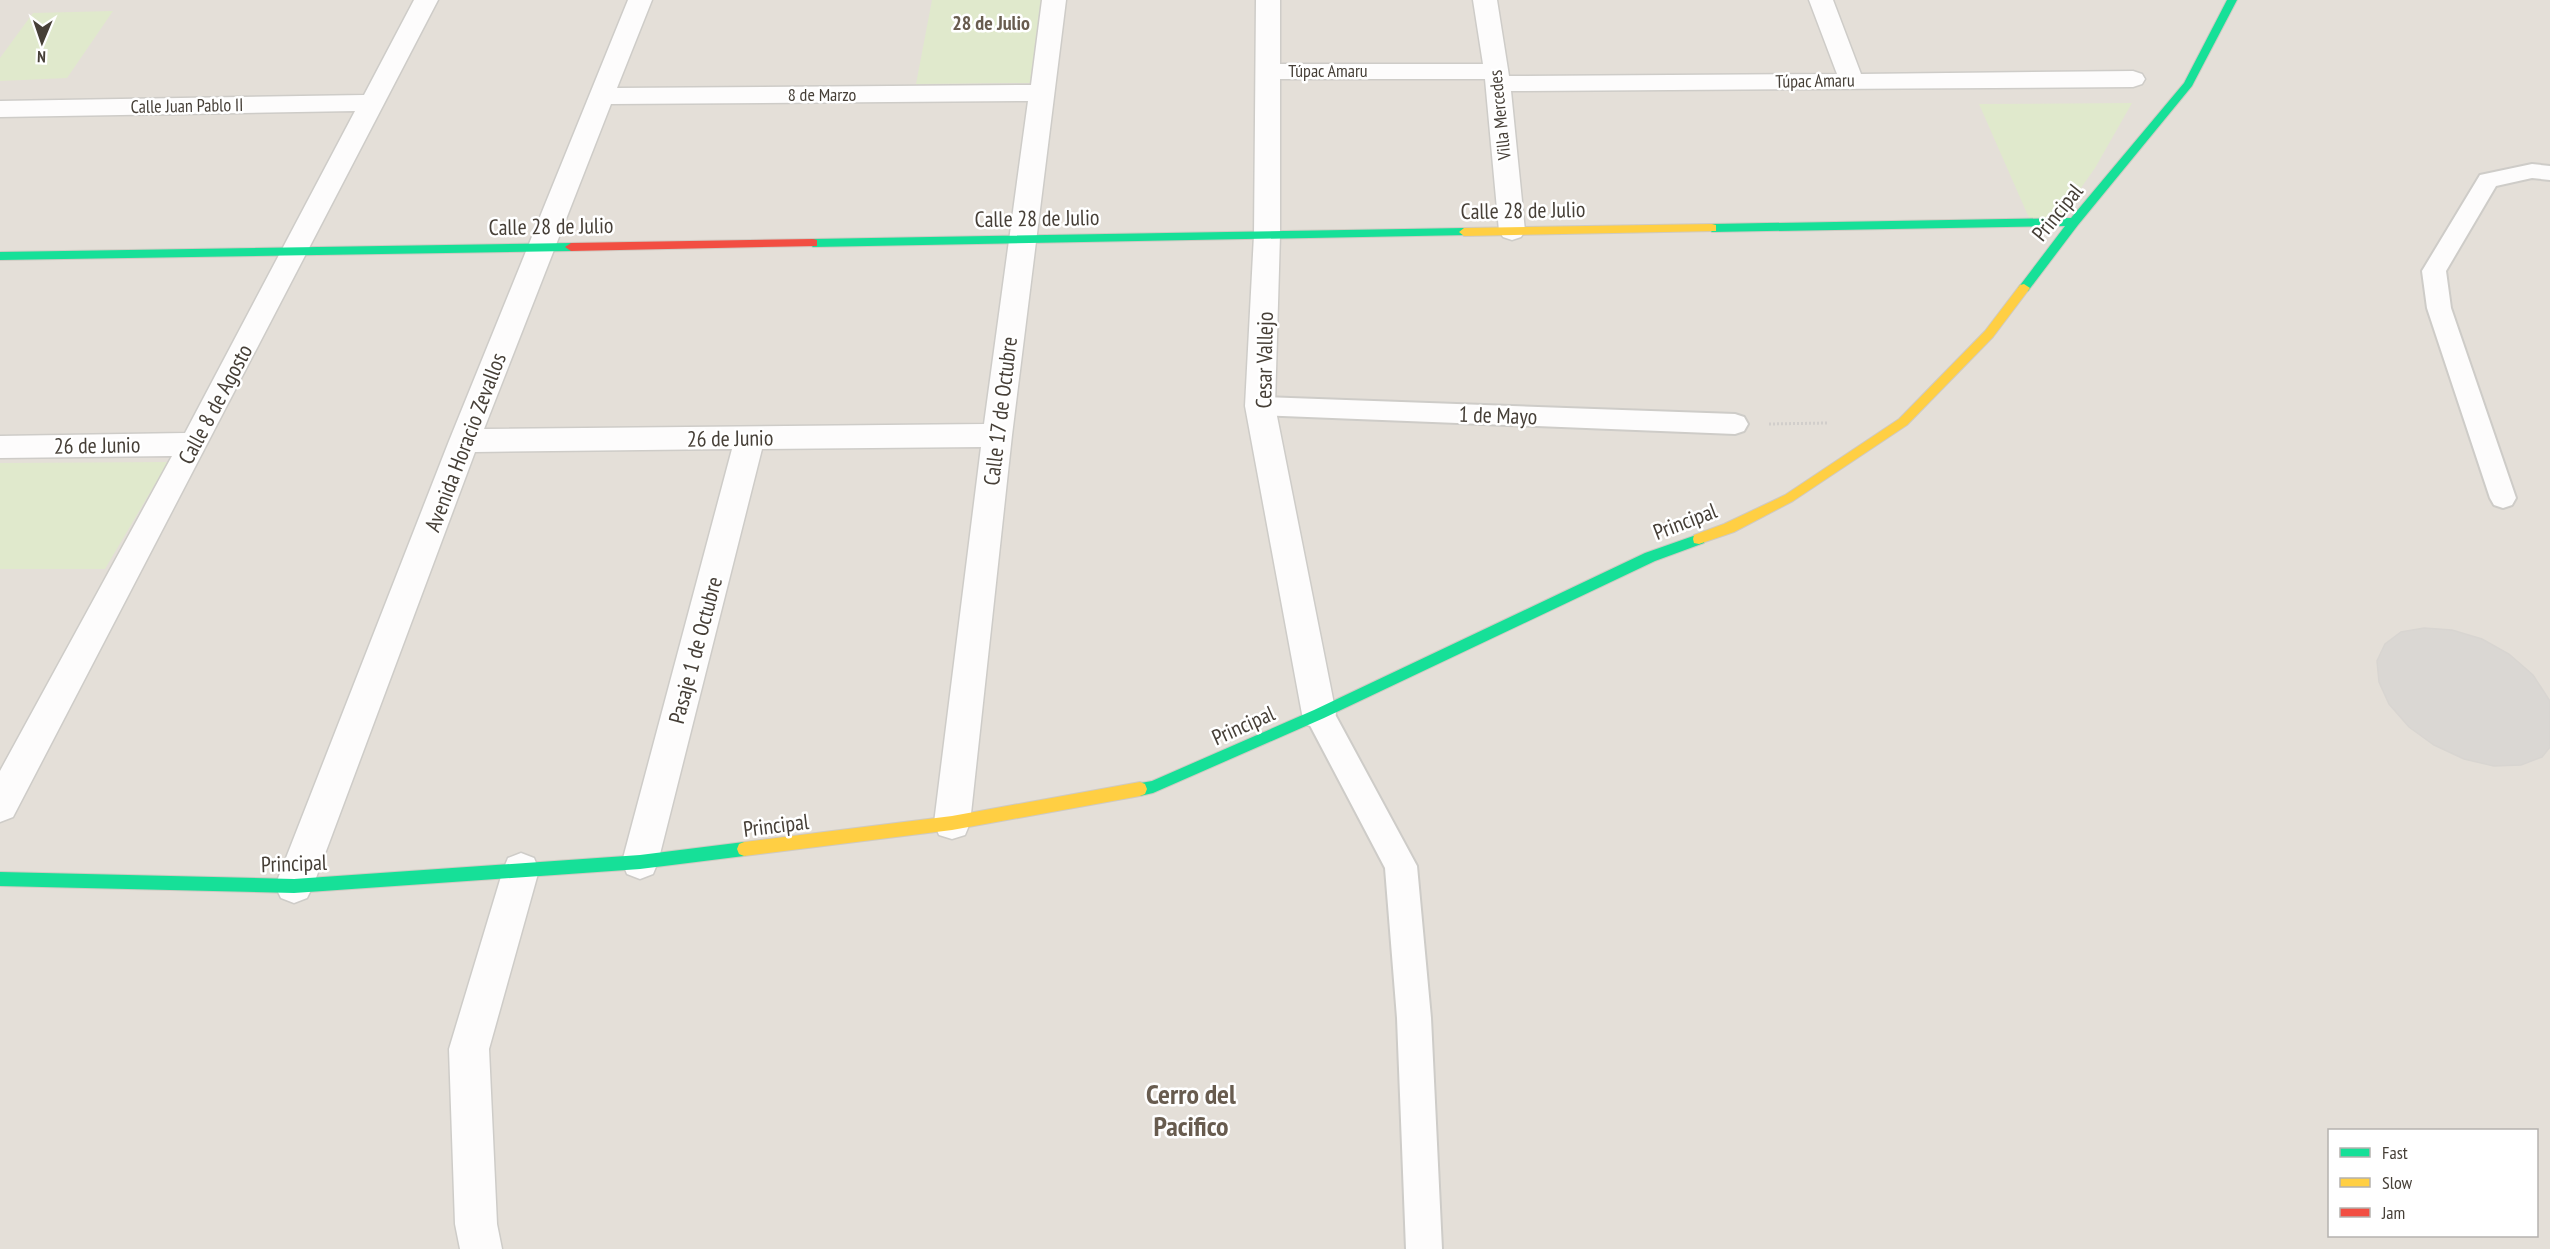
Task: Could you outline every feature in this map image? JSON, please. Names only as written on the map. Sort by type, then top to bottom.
[{"type":"street","name":"Calle 8 de Agosto","points":[[0,806],[194,444],[426,0]]},
{"type":"street","name":"Avenida Horacio Zevallos","points":[[294,886],[464,441],[640,0]]},
{"type":"street","name":"Calle 17 de Octubre","points":[[952,823],[997,435],[1054,0]]},
{"type":"street","name":"Cesar Vallejo","points":[[1268,0],[1267,236],[1260,406],[1319,714]]},
{"type":"street","name":"Villa Mercedes","points":[[1485,0],[1497,78],[1512,231]]},
{"type":"street","points":[[1821,0],[1852,81]]},
{"type":"street","name":"Principal","points":[[0,879],[294,886],[640,862],[952,823],[1153,787],[1319,714],[1650,557],[1729,528],[1789,498],[1903,422],[1989,334],[2074,222],[2188,84],[2232,0]]},
{"type":"street","name":"Túpac Amaru","points":[[1267,71],[1497,78],[1852,81],[2133,79]]},
{"type":"street","name":"8 de Marzo","points":[[602,96],[1041,93]]},
{"type":"street","name":"Calle Juan Pablo II","points":[[0,109],[374,103]]},
{"type":"street","name":"Calle 28 de Julio","points":[[0,256],[2074,222]]},
{"type":"street","name":"26 de Junio","points":[[464,441],[997,435]]},
{"type":"street","name":"Pasaje 1 de Octubre","points":[[640,862],[750,438]]},
{"type":"street","name":"26 de Junio","points":[[0,447],[194,444]]},
{"type":"street","points":[[481,1249],[476,1224],[469,1049],[521,870]]},
{"type":"lane","points":[[2503,498],[2439,308],[2434,271],[2488,180],[2532,171],[2550,174]]},
{"type":"lane","name":"1 de Mayo","points":[[1260,406],[1735,424]]},
{"type":"lane","points":[[1319,714],[1401,866],[1414,1018],[1424,1249]]},
{"type":"path","points":[[1735,424],[1903,422]]},
{"type":"shaded area","points":[[0,0],[2550,0],[2550,1249],[0,1249]]},
{"type":"green space","points":[[932,0],[1041,0],[1032,83],[916,84]]},
{"type":"green space","points":[[113,11],[67,78],[0,81],[0,58],[33,13]]},
{"type":"green space","points":[[2132,103],[2095,168],[2052,229],[2033,227],[1979,104]]},
{"type":"green space","points":[[168,462],[105,569],[0,569],[0,463]]},
{"type":"building","points":[[2424,628],[2452,630],[2482,639],[2509,654],[2533,675],[2550,701],[2550,747],[2542,757],[2521,765],[2494,766],[2464,759],[2434,745],[2409,727],[2389,704],[2379,682],[2377,661],[2385,644],[2401,632]]},
{"type":"traffic: fast","points":[[2024,288],[2074,222],[2188,84],[2232,0]]},
{"type":"traffic: fast","points":[[1712,228],[2074,222]]},
{"type":"traffic: fast","points":[[813,243],[1464,232]]},
{"type":"traffic: fast","points":[[0,256],[571,247]]},
{"type":"traffic: fast","points":[[1140,789],[1153,787],[1319,714],[1650,557],[1699,539]]},
{"type":"traffic: fast","points":[[0,879],[294,886],[640,862],[744,849]]},
{"type":"traffic: slow","points":[[1464,232],[1712,228]]},
{"type":"traffic: slow","points":[[1699,539],[1729,528],[1789,498],[1903,422],[1989,334],[2024,288]]},
{"type":"traffic: slow","points":[[744,849],[952,823],[1140,789]]},
{"type":"traffic: jam","points":[[571,247],[813,243]]},
{"type":"district","name":"28 de Julio","points":[[991,23]]},
{"type":"district","name":"Cerro del Pacifico","points":[[1191,1110]]}]
